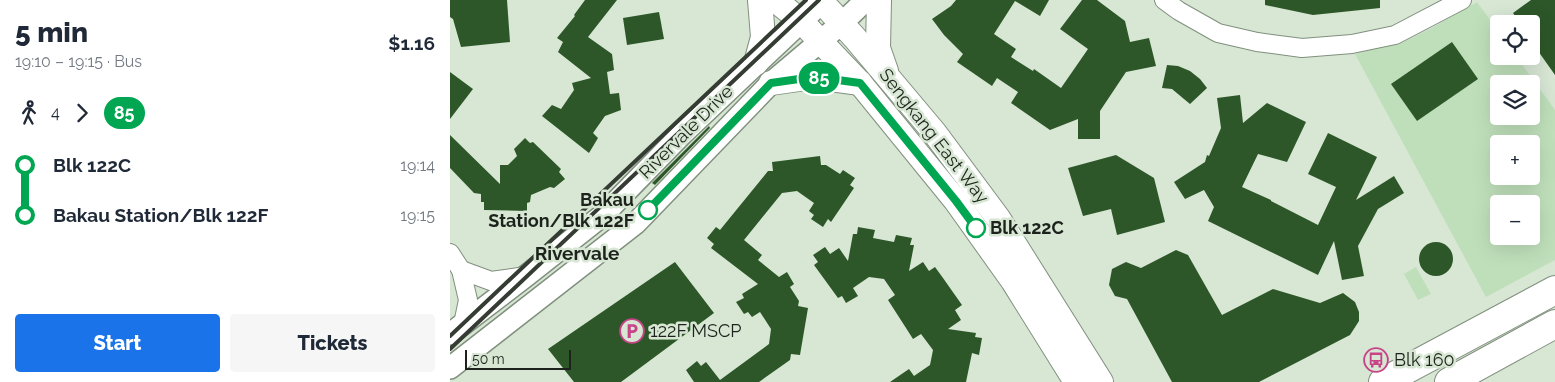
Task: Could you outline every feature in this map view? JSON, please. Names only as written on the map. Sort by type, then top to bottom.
[{"type":"main road","points":[[756,63],[763,37],[760,0]]},
{"type":"main road","name":"Sengkang East Way","points":[[775,0],[801,21],[860,83],[956,201],[1013,281],[1076,382]]},
{"type":"main road","points":[[878,0],[878,48],[888,77]]},
{"type":"main road","name":"Sengkang East Way","points":[[822,1],[934,132],[998,218],[1101,382]]},
{"type":"main road","points":[[771,83],[806,78],[823,78],[860,83]]},
{"type":"main road","points":[[1383,382],[1555,290]]},
{"type":"main road","points":[[1449,382],[1555,324]]},
{"type":"street","name":"Rivervale Drive","points":[[450,368],[636,223],[771,83],[842,24],[866,0]]},
{"type":"street","points":[[1172,1],[1179,11],[1218,33],[1257,42],[1283,41],[1358,32],[1390,24],[1439,0]]},
{"type":"street","points":[[1283,41],[1302,48],[1352,44],[1395,35],[1462,0]]},
{"type":"street","name":"Rivervale Drive","points":[[457,329],[603,215],[756,63],[822,1]]},
{"type":"street","points":[[450,254],[461,270],[468,300],[457,329]]},
{"type":"street","points":[[461,270],[491,281],[526,276]]},
{"type":"green space","points":[[1477,2],[1490,20],[1490,65],[1522,65],[1530,75],[1490,75],[1490,125],[1540,125],[1540,89],[1555,110],[1555,260],[1486,297],[1355,54],[1405,41]]},
{"type":"green space","points":[[1416,267],[1431,294],[1418,300],[1404,274]]},
{"type":"building","points":[[450,0],[507,0],[510,42],[461,47],[453,19],[450,17]]},
{"type":"building","points":[[585,0],[617,0],[588,37],[612,54],[614,70],[607,72],[610,94],[619,93],[621,110],[605,116],[593,133],[598,138],[589,153],[542,116],[552,105],[561,109],[574,90],[572,83],[591,78],[558,52],[563,42],[557,38]]},
{"type":"building","points":[[956,0],[1049,0],[1040,16],[1015,1],[994,34],[1016,49],[1011,57],[1033,71],[1034,69],[1061,88],[1088,49],[1060,29],[1082,0],[1097,0],[1125,21],[1130,42],[1149,38],[1156,66],[1126,72],[1100,111],[1100,139],[1078,139],[1078,119],[1050,130],[1011,103],[1018,92],[997,78],[992,86],[957,62],[963,54],[944,35],[932,19],[951,6]]},
{"type":"building","points":[[1265,0],[1380,0],[1380,8],[1313,15],[1265,5]]},
{"type":"building","points":[[1531,0],[1555,0],[1555,75],[1540,54],[1540,15],[1514,15],[1513,13]]},
{"type":"building","points":[[659,12],[664,39],[627,45],[623,18]]},
{"type":"building","points":[[1452,42],[1478,79],[1417,121],[1391,84]]},
{"type":"building","points":[[1167,65],[1178,66],[1190,71],[1207,88],[1190,104],[1172,89],[1162,88]]},
{"type":"building","points":[[450,72],[473,89],[450,119]]},
{"type":"building","points":[[1240,95],[1243,123],[1267,103],[1306,122],[1287,162],[1258,154],[1242,187],[1318,225],[1336,187],[1308,174],[1328,133],[1377,157],[1356,200],[1394,176],[1404,193],[1378,209],[1358,246],[1364,276],[1342,280],[1334,241],[1318,275],[1208,221],[1214,207],[1204,190],[1185,199],[1174,182],[1205,162],[1207,155],[1209,156],[1221,128],[1217,98]]},
{"type":"building","points":[[709,126],[710,128],[655,185],[652,183]]},
{"type":"building","points":[[450,135],[500,184],[500,165],[508,165],[517,156],[514,149],[525,138],[530,143],[533,142],[561,169],[559,172],[565,179],[554,188],[550,187],[531,195],[530,202],[527,203],[527,211],[484,210],[481,194],[474,193],[450,168]]},
{"type":"building","points":[[1116,155],[1154,178],[1165,222],[1117,235],[1111,209],[1083,216],[1068,168]]},
{"type":"building","points":[[820,156],[821,165],[826,165],[840,174],[843,170],[855,178],[850,185],[854,188],[831,222],[828,219],[823,227],[811,219],[814,215],[809,211],[814,203],[797,191],[782,193],[744,240],[762,255],[758,260],[779,277],[787,272],[794,284],[790,287],[799,301],[798,306],[808,308],[800,355],[791,354],[790,360],[759,382],[694,382],[686,370],[697,361],[701,366],[706,362],[720,380],[769,344],[771,329],[760,312],[752,317],[748,312],[744,314],[736,302],[744,298],[742,294],[758,284],[711,248],[714,244],[707,238],[716,227],[720,230],[768,171],[773,171],[772,162]]},
{"type":"building","points":[[858,227],[875,230],[873,238],[894,242],[896,235],[912,238],[910,245],[914,245],[909,271],[923,262],[929,271],[935,267],[962,305],[955,310],[961,320],[948,329],[976,333],[975,337],[982,338],[979,355],[972,353],[966,382],[890,382],[909,369],[914,376],[930,365],[933,350],[921,334],[913,339],[888,300],[895,295],[884,279],[869,277],[853,288],[858,296],[846,303],[842,296],[838,298],[814,265],[818,262],[813,255],[825,247],[830,254],[839,248],[848,261],[853,234],[857,234]]},
{"type":"building","points":[[1436,242],[1443,243],[1448,247],[1452,252],[1452,266],[1448,271],[1443,275],[1436,276],[1429,275],[1424,271],[1420,266],[1419,259],[1420,252],[1424,247],[1429,243]]},
{"type":"building","points":[[1176,250],[1188,255],[1222,315],[1273,289],[1320,303],[1343,293],[1355,302],[1359,312],[1359,321],[1350,335],[1259,382],[1172,382],[1127,299],[1115,296],[1109,285],[1112,269],[1126,262],[1141,268]]},
{"type":"building","name":"122F MSCP","points":[[675,262],[714,313],[621,382],[574,382],[548,349]]},
{"type":"railway","points":[[450,336],[806,0]]},
{"type":"railway","points":[[450,349],[819,0]]},
{"type":"bus line","name":"85","points":[[648,210],[771,83],[806,78],[823,78],[860,83],[976,228]]},
{"type":"place","name":"Bakau Station/Blk 122F","points":[[648,210]]},
{"type":"place","name":"Blk 122C","points":[[976,228]]},
{"type":"place","name":"122F MSCP","points":[[632,331]]},
{"type":"place","name":"Blk 160","points":[[1376,360]]},
{"type":"district","name":"Rivervale","points":[[577,253]]}]
